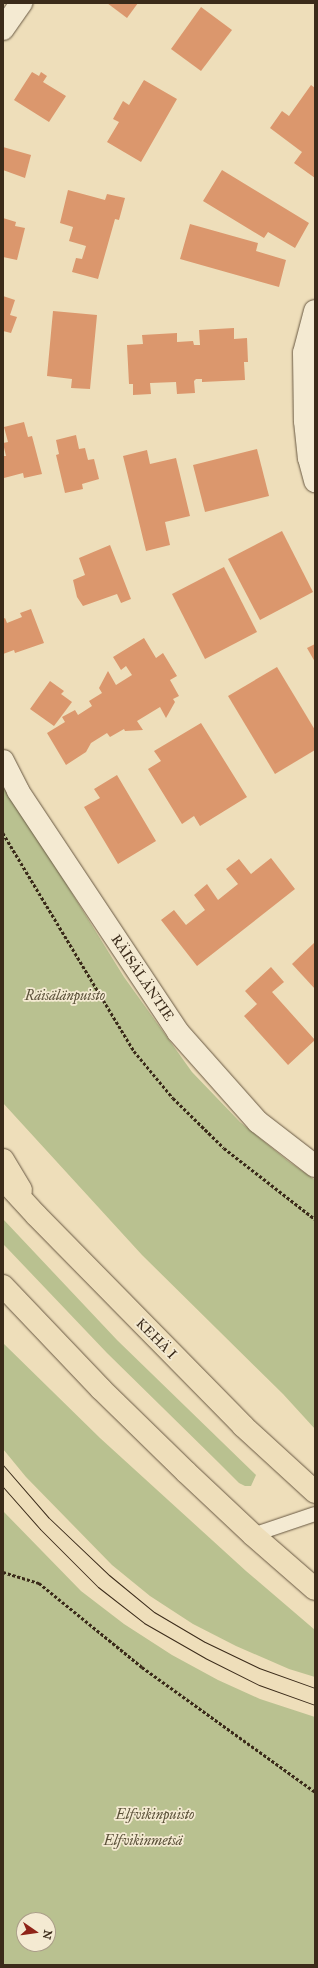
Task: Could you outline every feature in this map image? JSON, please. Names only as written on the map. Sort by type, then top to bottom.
[{"type":"highway","points":[[3,1160],[36,1215]]},
{"type":"highway","name":"KEHÄ I","points":[[3,1179],[36,1215],[243,1426],[315,1492]]},
{"type":"highway","points":[[3,1286],[101,1389],[253,1535],[315,1589]]},
{"type":"street","points":[[3,29],[21,3]]},
{"type":"street","points":[[315,311],[304,353],[305,420],[308,458],[315,478]]},
{"type":"street","name":"RÄISÄLÄNTIE","points":[[3,761],[18,791],[178,1032],[258,1122],[315,1166]]},
{"type":"lane","points":[[253,1535],[315,1514]]},
{"type":"path","points":[[3,833],[134,1051],[173,1098],[224,1148],[315,1219]]},
{"type":"path","points":[[3,1572],[39,1583],[69,1610],[142,1667],[315,1792]]},
{"type":"green space","name":"Räisälänpuisto","points":[[3,782],[124,977],[192,1072],[240,1122],[288,1161],[315,1180],[315,1429],[283,1394],[142,1255],[3,1103]]},
{"type":"green space","points":[[3,1219],[117,1340],[256,1475],[251,1486],[245,1486],[239,1483],[107,1353],[3,1244]]},
{"type":"green space","points":[[3,1343],[100,1438],[246,1571],[315,1630],[315,1677],[289,1669],[236,1646],[193,1624],[150,1596],[112,1565],[26,1477],[3,1449]]},
{"type":"green space","name":"Elfvikinmetsä","points":[[3,1511],[81,1591],[124,1624],[172,1655],[218,1680],[260,1699],[315,1717],[315,1965],[3,1965]]},
{"type":"building","points":[[107,3],[138,3],[127,18]]},
{"type":"building","points":[[201,7],[232,30],[201,71],[171,49]]},
{"type":"building","points":[[32,72],[39,76],[41,72],[47,76],[43,82],[66,96],[49,122],[14,100]]},
{"type":"building","points":[[144,80],[177,99],[141,162],[107,142],[119,122],[113,119],[123,101],[129,105]]},
{"type":"building","points":[[311,85],[315,88],[315,178],[294,163],[302,152],[270,128],[282,111],[289,116]]},
{"type":"building","points":[[3,147],[31,155],[25,178],[3,170]]},
{"type":"building","points":[[222,170],[309,223],[295,248],[268,232],[264,238],[203,201]]},
{"type":"building","points":[[68,190],[105,200],[107,194],[125,198],[119,220],[115,219],[98,279],[72,272],[76,258],[82,259],[86,246],[69,241],[73,227],[60,223]]},
{"type":"building","points":[[3,218],[16,222],[15,226],[25,228],[17,260],[3,257]]},
{"type":"building","points":[[190,224],[258,243],[256,251],[286,260],[279,287],[180,259]]},
{"type":"building","points":[[3,296],[15,300],[10,315],[17,317],[11,333],[3,331]]},
{"type":"building","points":[[53,311],[97,315],[90,389],[71,388],[72,379],[47,376]]},
{"type":"building","points":[[234,328],[234,339],[247,338],[248,362],[244,362],[245,380],[202,382],[202,379],[196,379],[194,381],[195,393],[177,394],[176,382],[150,383],[151,394],[133,395],[133,384],[129,384],[127,345],[143,344],[142,335],[177,333],[177,342],[193,341],[194,345],[200,345],[199,330]]},
{"type":"building","points":[[24,422],[28,437],[32,436],[42,474],[24,478],[23,473],[4,478],[3,456],[6,456],[3,443],[8,442],[4,427]]},
{"type":"building","points":[[76,435],[79,449],[85,448],[88,460],[94,459],[99,479],[82,484],[83,489],[65,493],[56,455],[59,454],[56,440]]},
{"type":"building","points":[[257,449],[269,496],[205,512],[193,465]]},
{"type":"building","points":[[147,450],[150,464],[176,458],[190,516],[165,522],[170,545],[146,551],[123,456]]},
{"type":"building","points":[[282,531],[313,592],[260,620],[228,559]]},
{"type":"building","points":[[110,545],[131,599],[121,603],[117,594],[83,606],[77,597],[73,580],[85,575],[79,558]]},
{"type":"building","points":[[224,567],[257,632],[205,659],[172,594]]},
{"type":"building","points":[[31,609],[44,643],[15,653],[14,650],[3,654],[3,619],[5,618],[7,623],[22,617],[20,613]]},
{"type":"building","points":[[144,638],[156,658],[163,653],[177,676],[170,680],[179,696],[173,699],[175,702],[166,718],[160,707],[137,721],[143,730],[125,731],[124,729],[110,737],[107,733],[91,743],[86,752],[66,765],[47,733],[65,722],[62,717],[75,710],[78,715],[92,706],[89,701],[102,693],[99,688],[108,671],[116,685],[132,675],[126,666],[121,670],[113,657]]},
{"type":"building","points":[[315,644],[315,662],[307,648]]},
{"type":"building","points":[[277,667],[315,730],[315,750],[275,774],[228,696]]},
{"type":"building","points":[[50,681],[64,691],[61,694],[72,702],[54,726],[30,709]]},
{"type":"building","points":[[201,723],[247,797],[200,826],[194,816],[182,824],[148,769],[161,761],[154,751]]},
{"type":"building","points":[[117,775],[156,841],[118,864],[84,807],[100,798],[94,789]]},
{"type":"building","points":[[271,858],[295,889],[197,966],[161,920],[174,910],[186,925],[205,910],[194,895],[207,884],[218,900],[238,884],[226,869],[239,859],[251,874]]},
{"type":"building","points":[[314,943],[315,944],[315,989],[292,964]]},
{"type":"building","points":[[271,967],[284,982],[272,992],[315,1040],[288,1065],[244,1016],[257,1004],[245,991]]},
{"type":"tram line","points":[[3,1465],[48,1517],[109,1575],[154,1612],[205,1642],[259,1668],[315,1688]]},
{"type":"tram line","points":[[3,1487],[40,1529],[98,1587],[144,1623],[205,1658],[259,1685],[315,1705]]},
{"type":"park label","name":"Elfvikinpuisto","points":[[155,1815]]}]
